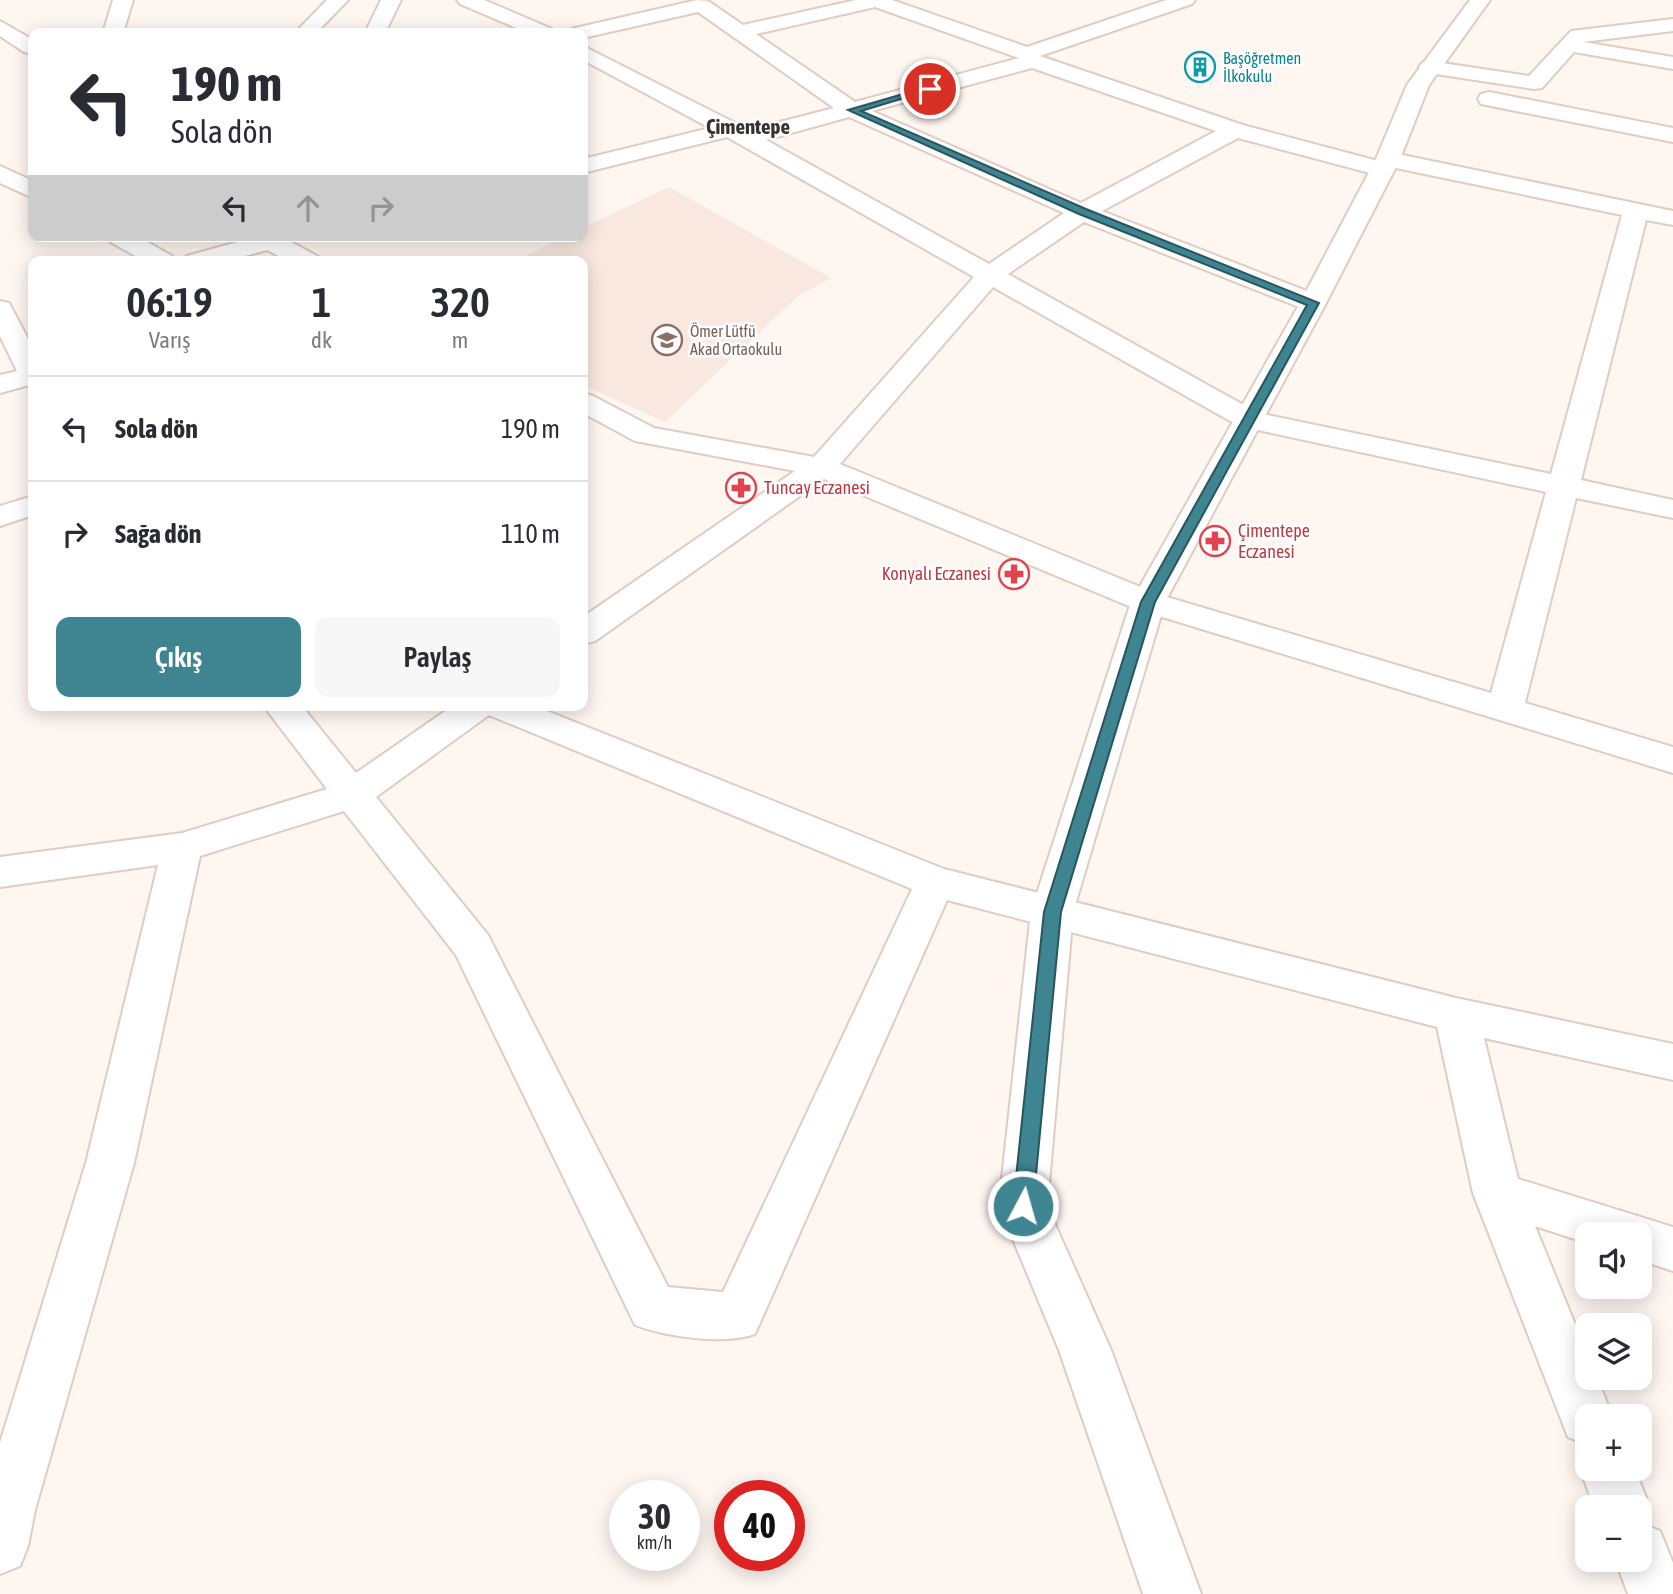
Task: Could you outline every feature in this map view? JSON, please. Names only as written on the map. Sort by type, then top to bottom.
[{"type":"street","points":[[111,28],[123,0]]},
{"type":"street","points":[[310,28],[338,0]]},
{"type":"street","points":[[377,28],[391,0]]},
{"type":"street","points":[[467,0],[533,28]]},
{"type":"street","points":[[588,165],[852,110],[1030,57],[1185,0]]},
{"type":"street","points":[[1172,1594],[1085,1350],[1023,1206],[1052,912],[1148,602],[1313,303],[1384,164],[1424,76],[1480,0]]},
{"type":"street","points":[[738,32],[878,1],[1236,130],[1384,164],[1673,218]]},
{"type":"street","points":[[588,31],[701,5],[852,110],[1082,212],[1313,303]]},
{"type":"street","points":[[1424,76],[1535,83],[1578,35],[1673,25]]},
{"type":"street","points":[[0,27],[28,45]]},
{"type":"street","points":[[1568,46],[1673,63]]},
{"type":"street","points":[[10,54],[28,49]]},
{"type":"street","points":[[588,55],[737,134],[1249,421],[1673,509]]},
{"type":"street","points":[[1424,76],[1465,95],[1673,135]]},
{"type":"street","points":[[588,630],[821,467],[990,275],[1082,212],[1236,130]]},
{"type":"street","points":[[0,173],[28,188]]},
{"type":"street","points":[[1504,709],[1636,210]]},
{"type":"street","points":[[129,242],[154,256]]},
{"type":"street","points":[[214,256],[263,242]]},
{"type":"street","points":[[282,242],[301,256]]},
{"type":"street","points":[[6,308],[28,363]]},
{"type":"street","points":[[0,384],[28,376]]},
{"type":"street","points":[[588,405],[646,435],[821,467],[1148,602],[1673,760]]},
{"type":"street","points":[[0,516],[28,507]]},
{"type":"street","points":[[286,711],[473,946],[653,1309],[737,1317],[936,882]]},
{"type":"street","points":[[0,872],[182,847],[352,795],[471,711]]},
{"type":"street","points":[[512,711],[936,882],[1456,1015],[1673,1062]]},
{"type":"street","points":[[3,1522],[110,1163],[182,847]]},
{"type":"street","points":[[1456,1015],[1497,1193],[1581,1404]]},
{"type":"street","points":[[1497,1193],[1588,1222]]},
{"type":"street","points":[[1652,1242],[1673,1249]]},
{"type":"street","points":[[1648,1572],[1657,1594]]},
{"type":"shaded area","name":"Ömer Lütfü Akad Ortaokulu","points":[[669,187],[831,278],[798,296],[665,422],[588,387],[588,256],[525,256],[554,242],[588,242],[588,226]]},
{"type":"place","name":"Başöğretmen İlkokulu","points":[[1200,67]]},
{"type":"place","name":"Ömer Lütfü Akad Ortaokulu","points":[[667,340]]},
{"type":"place","name":"Tuncay Eczanesi","points":[[741,488]]},
{"type":"place","name":"Çimentepe Eczanesi","points":[[1215,541]]},
{"type":"place","name":"Konyalı Eczanesi","points":[[1014,574]]},
{"type":"district","name":"Çimentepe","points":[[748,127]]},
{"type":"route","points":[[930,89],[852,110],[1082,212],[1313,303],[1148,602],[1052,912],[1023,1206]]}]
